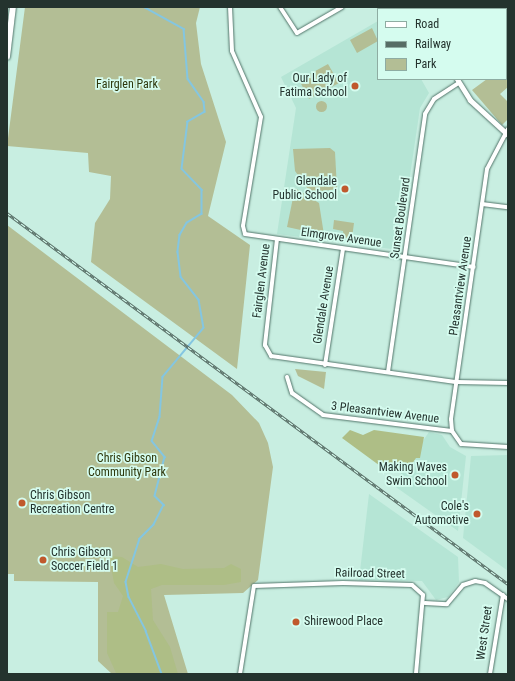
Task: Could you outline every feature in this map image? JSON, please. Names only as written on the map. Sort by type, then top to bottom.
[{"type":"main road","points":[[7,57],[13,7]]},
{"type":"street","name":"Fairglen Avenue","points":[[230,7],[232,51],[261,117],[243,230],[253,236],[277,239],[267,352],[276,359],[388,372],[457,382],[508,383]]},
{"type":"street","points":[[280,7],[297,33],[342,7]]},
{"type":"street","points":[[458,81],[480,111],[507,132]]},
{"type":"street","name":"Sunset Boulevard","points":[[388,372],[425,114],[434,99],[458,81]]},
{"type":"street","name":"Pleasantview Avenue","points":[[452,432],[457,382],[487,169],[507,132]]},
{"type":"street","points":[[482,204],[508,207]]},
{"type":"street","name":"Elmgrove Avenue","points":[[277,239],[474,267]]},
{"type":"street","name":"Glendale Avenue","points":[[325,365],[343,248]]},
{"type":"street","name":"3 Pleasantview Avenue","points":[[286,377],[292,393],[323,415],[452,432]]},
{"type":"street","points":[[452,432],[461,444],[508,447]]},
{"type":"street","points":[[416,674],[425,603],[447,604],[462,585],[472,581],[483,582],[508,599]]},
{"type":"street","name":"Railroad Street","points":[[240,674],[254,586],[405,584],[417,588],[425,603]]},
{"type":"street","name":"West Street","points":[[490,674],[503,596]]},
{"type":"shaded area","points":[[377,22],[377,80],[422,80],[429,93],[420,108],[399,250],[277,234],[296,108],[281,77]]},
{"type":"shaded area","points":[[350,430],[363,435],[374,430],[424,437],[420,458],[416,458],[409,468],[400,464],[387,471],[342,438]]},
{"type":"shaded area","name":"Making Waves Swim School","points":[[429,432],[442,435],[450,447],[466,456],[458,531],[393,485]]},
{"type":"shaded area","points":[[508,455],[508,571],[463,538],[471,456]]},
{"type":"shaded area","points":[[369,494],[458,557],[459,582],[448,597],[436,600],[422,581],[359,580]]},
{"type":"shaded area","points":[[109,556],[122,557],[138,567],[161,564],[183,569],[224,568],[231,564],[241,569],[241,582],[224,585],[162,585],[151,589],[153,620],[170,647],[178,674],[116,673],[107,653],[107,612],[118,612],[123,596],[114,583]]},
{"type":"green space","name":"Fairglen Park","points":[[25,7],[200,7],[196,23],[201,64],[226,142],[208,216],[250,245],[237,369],[91,262],[95,223],[110,199],[111,176],[89,172],[88,153],[7,146]]},
{"type":"green space","points":[[508,7],[508,87],[500,94],[508,102],[508,119],[502,125],[472,90],[486,80],[507,80],[507,8],[482,8]]},
{"type":"green space","points":[[372,28],[377,42],[357,53],[350,40]]},
{"type":"green space","points":[[328,64],[339,83],[309,99],[299,80]]},
{"type":"green space","points":[[319,101],[323,101],[325,102],[325,110],[319,111],[316,108],[316,104]]},
{"type":"green space","points":[[330,148],[335,152],[337,189],[315,192],[308,189],[295,171],[293,149]]},
{"type":"green space","points":[[295,188],[319,203],[324,235],[287,227]]},
{"type":"green space","points":[[334,220],[354,223],[352,238],[344,238],[343,231],[333,229]]},
{"type":"green space","name":"Chris Gibson Community Park","points":[[7,225],[232,395],[259,423],[268,443],[273,467],[258,580],[243,593],[164,595],[188,674],[112,674],[98,661],[98,582],[14,581],[14,574],[7,574]]},
{"type":"green space","points":[[295,369],[326,372],[324,389],[298,376]]},
{"type":"waterway","points":[[144,7],[184,29],[188,79],[204,102],[205,112],[188,122],[182,169],[202,190],[202,214],[187,223],[180,235],[178,252],[181,277],[199,300],[204,328],[163,377],[160,417],[152,441],[165,457],[155,496],[164,505],[154,525],[140,539],[126,582],[129,597],[146,631],[162,674]]},
{"type":"railway","points":[[7,213],[508,584]]},
{"type":"place","name":"Our Lady of Fatima School","points":[[355,86]]},
{"type":"place","name":"Glendale Public School","points":[[345,189]]},
{"type":"place","name":"Making Waves Swim School","points":[[455,475]]},
{"type":"place","name":"Chris Gibson Recreation Centre","points":[[22,503]]},
{"type":"place","name":"Cole's Automotive","points":[[477,514]]},
{"type":"place","name":"Chris Gibson Soccer Field 1","points":[[43,560]]},
{"type":"place","name":"Shirewood Place","points":[[296,622]]}]
